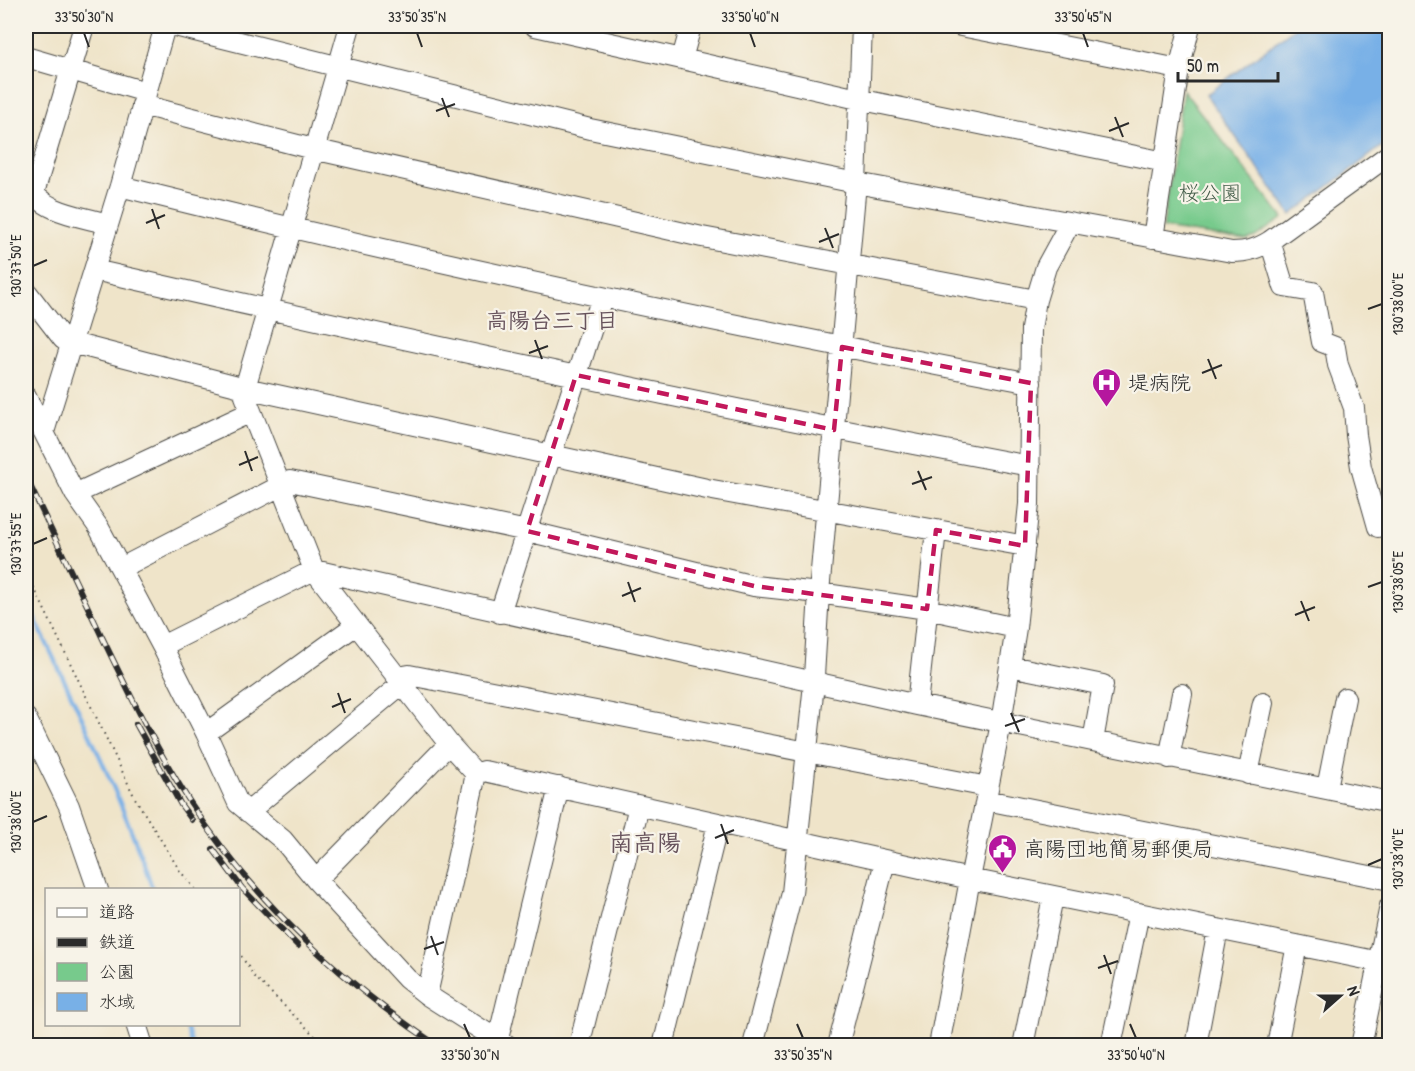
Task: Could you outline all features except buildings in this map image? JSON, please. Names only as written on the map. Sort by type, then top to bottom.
[{"type":"street","points":[[84,26],[29,188],[45,205],[108,224]]},
{"type":"street","points":[[44,432],[120,186],[165,26]]},
{"type":"street","points":[[175,26],[590,129],[856,183],[1232,252],[1245,252],[1270,241],[1389,154]]},
{"type":"street","points":[[350,26],[245,388],[245,396],[314,570],[449,744],[476,774]]},
{"type":"street","points":[[535,26],[858,99],[1165,162]]},
{"type":"street","points":[[682,59],[691,26]]},
{"type":"street","points":[[753,1046],[792,893],[813,693],[819,593],[856,183],[861,26]]},
{"type":"street","points":[[961,26],[1179,69]]},
{"type":"street","points":[[1153,238],[1179,69],[1190,26]]},
{"type":"street","points":[[26,57],[70,70],[144,99],[313,149],[702,237],[1036,300]]},
{"type":"street","points":[[120,186],[292,229],[602,297],[842,347],[1031,383]]},
{"type":"street","points":[[939,1046],[1001,723],[1016,628],[1029,504],[1031,329],[1036,300],[1046,267],[1070,223]]},
{"type":"street","points":[[1270,241],[1284,287],[1313,292],[1322,342],[1335,347],[1338,365],[1354,408],[1361,467],[1378,527]]},
{"type":"street","points":[[94,270],[268,310],[834,430],[1030,466]]},
{"type":"street","points":[[26,291],[63,339],[72,343],[245,388],[707,489],[1025,546]]},
{"type":"street","points":[[500,613],[602,297]]},
{"type":"street","points":[[26,397],[75,494],[99,528],[162,646],[238,803],[283,840],[316,880],[400,971],[427,995],[502,1042],[559,787]]},
{"type":"street","points":[[75,494],[251,412]]},
{"type":"street","points":[[121,568],[290,482],[527,531],[754,586],[927,609],[1016,628]]},
{"type":"street","points":[[917,705],[936,530]]},
{"type":"street","points":[[162,646],[314,570],[917,705],[1389,802]]},
{"type":"street","points":[[206,733],[356,625]]},
{"type":"street","points":[[1010,666],[1103,685],[1093,741]]},
{"type":"street","points":[[248,812],[400,680],[409,675],[805,752],[987,794],[1389,880]]},
{"type":"street","points":[[1169,758],[1182,693]]},
{"type":"street","points":[[1328,789],[1345,699]]},
{"type":"street","points":[[1248,774],[1263,703]]},
{"type":"street","points":[[26,721],[69,806],[97,888]]},
{"type":"street","points":[[316,880],[449,744]]},
{"type":"street","points":[[476,774],[484,771],[1053,897],[1384,963]]},
{"type":"street","points":[[427,995],[476,774]]},
{"type":"street","points":[[579,1046],[639,806]]},
{"type":"street","points":[[663,1046],[718,824]]},
{"type":"street","points":[[838,1046],[885,861]]},
{"type":"street","points":[[1023,1046],[1053,897]]},
{"type":"street","points":[[1361,1046],[1384,963],[1389,906]]},
{"type":"street","points":[[1111,1046],[1139,913]]},
{"type":"street","points":[[1196,1046],[1218,929]]},
{"type":"street","points":[[1277,1046],[1297,945]]},
{"type":"street","points":[[137,1026],[143,1046]]},
{"type":"path","points":[[26,571],[135,798],[180,871],[194,888]]},
{"type":"path","points":[[240,954],[254,976],[325,1046]]},
{"type":"highlighted area","points":[[842,347],[1031,383],[1025,546],[936,530],[927,609],[754,586],[527,531],[576,375],[834,430]]},
{"type":"green space","name":"桜公園","points":[[1183,90],[1283,218],[1255,237],[1246,240],[1163,228]]},
{"type":"water","points":[[1297,26],[1389,26],[1389,141],[1291,215],[1206,95]]},
{"type":"waterway","points":[[26,600],[110,779],[152,888]]},
{"type":"waterway","points":[[187,1026],[192,1046]]},
{"type":"railway","points":[[26,477],[143,721],[190,802],[215,838],[271,905],[333,966],[402,1021],[438,1046]]},
{"type":"railway","points":[[136,724],[181,805],[192,820]]},
{"type":"railway","points":[[213,849],[242,888],[298,946]]},
{"type":"place","name":"堤病院","points":[[1107,408]]},
{"type":"place","name":"高陽団地簡易郵便局","points":[[1003,874]]},
{"type":"district","name":"高陽台三丁目","points":[[552,320]]},
{"type":"district","name":"南高陽","points":[[645,842]]}]
